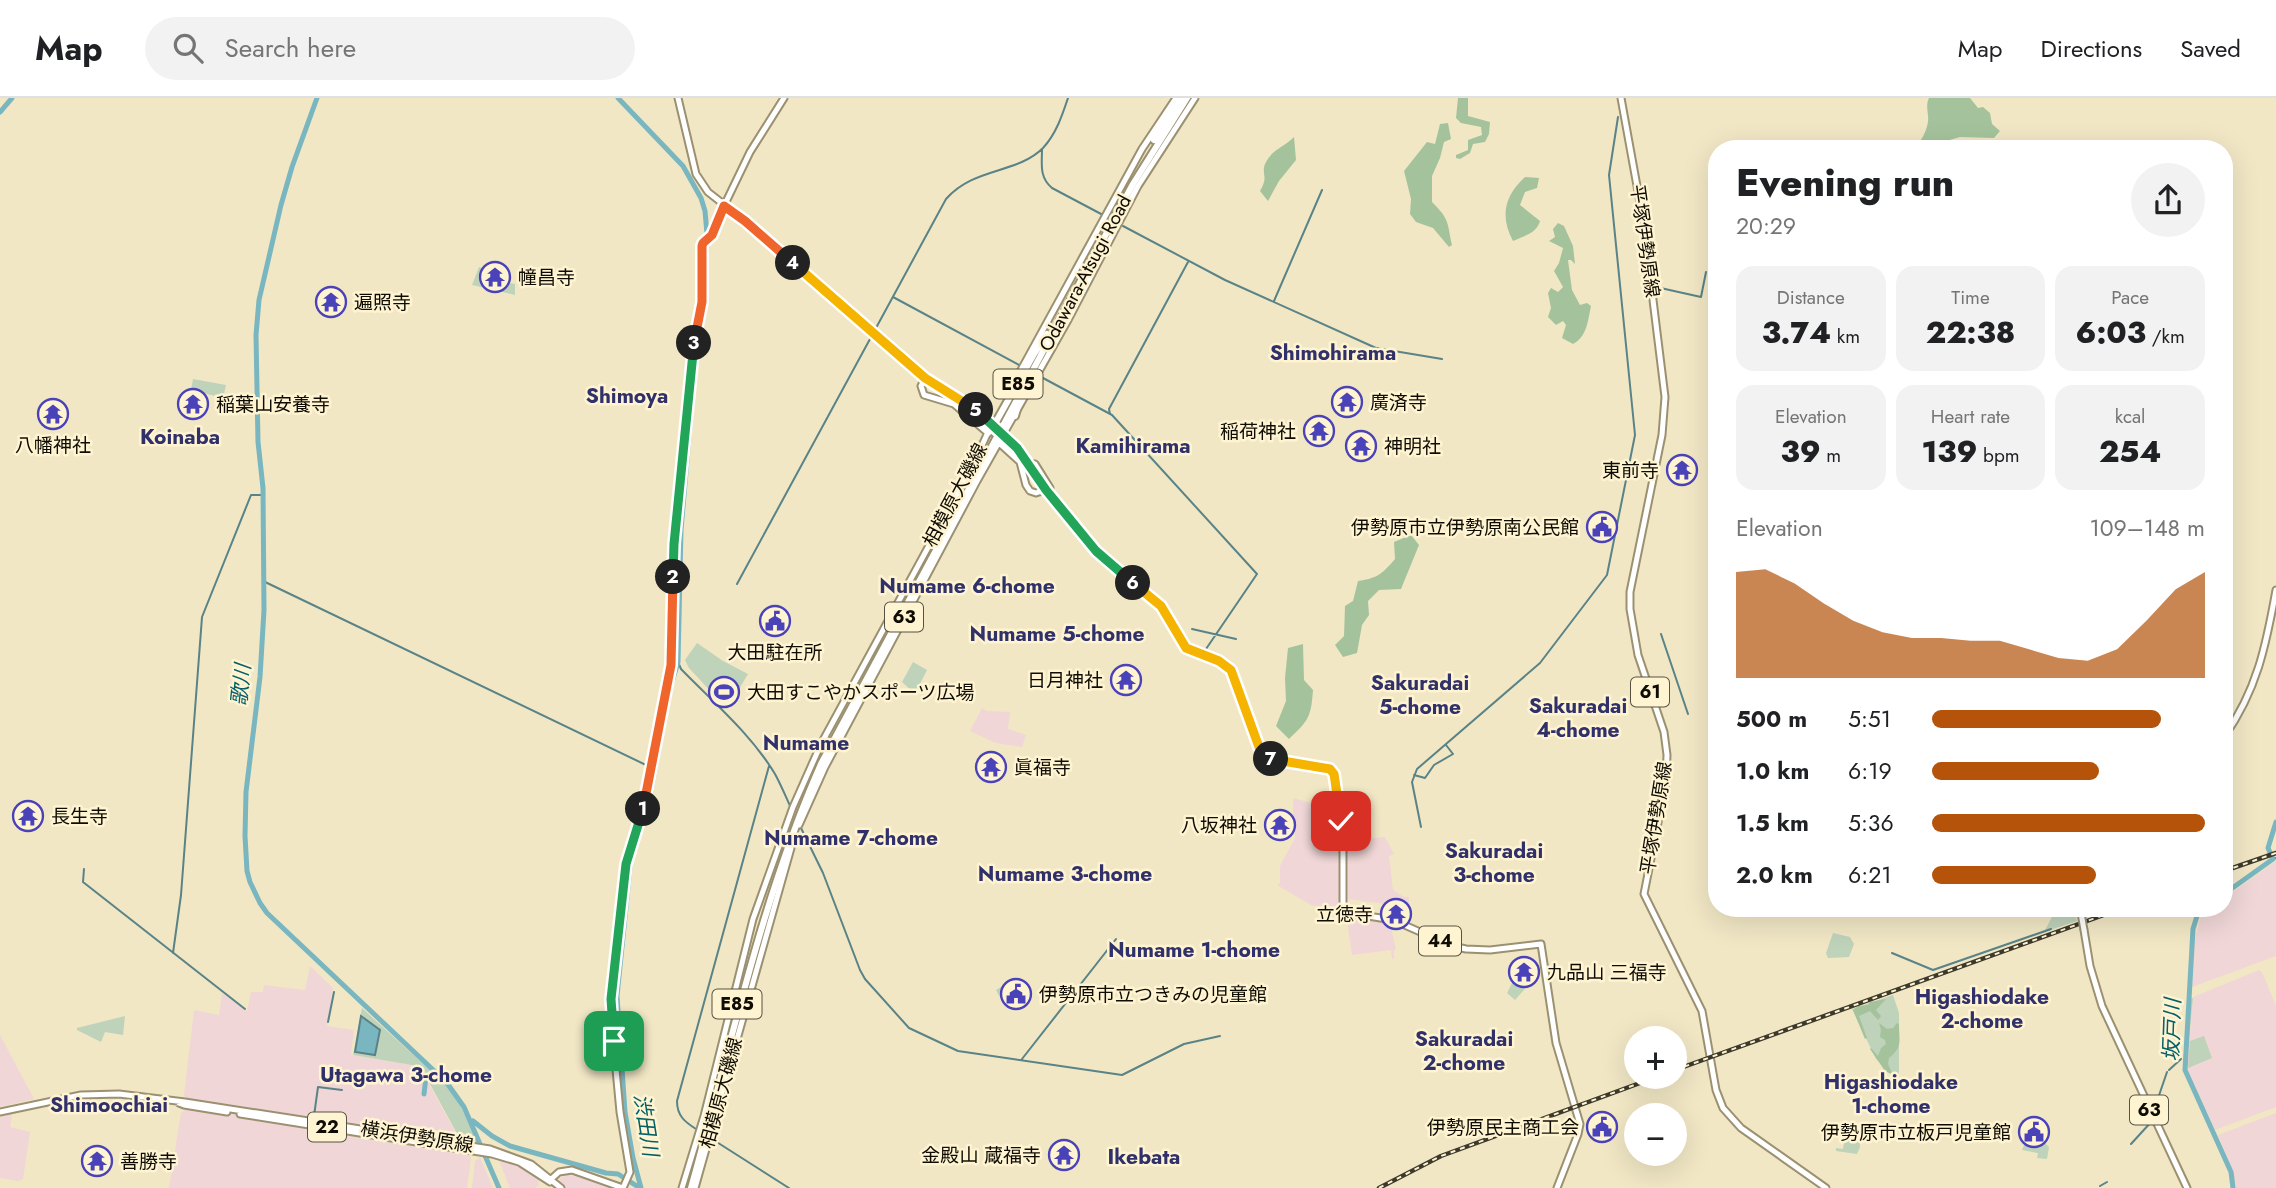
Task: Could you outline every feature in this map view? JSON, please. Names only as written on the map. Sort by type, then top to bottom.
[{"type":"highway","name":"Odawara-Atsugi Road","points":[[688,1188],[795,819],[841,724],[1129,182],[1182,98]]},
{"type":"highway","name":"Odawara-Atsugi Road","points":[[1050,334],[1133,184],[1188,98]]},
{"type":"highway","name":"E85","points":[[988,433],[1034,354],[1050,334]]},
{"type":"highway","points":[[1015,416],[1050,334]]},
{"type":"main road","name":"44","points":[[678,98],[698,180],[708,192],[925,378],[990,422],[1017,448],[1046,490],[1096,551],[1161,606],[1186,648],[1219,661],[1231,670],[1259,747],[1265,755],[1276,761],[1324,766],[1333,771],[1344,850],[1343,912],[1393,920],[1452,946],[1466,949],[1490,950],[1541,944],[1556,1043],[1580,1123],[1579,1133],[1557,1188]]},
{"type":"main road","points":[[550,1180],[559,1172],[572,1170],[623,1188],[629,1175],[620,1112],[611,999],[626,864],[644,805],[671,665],[674,544],[693,351],[702,302],[706,240],[712,235],[750,152],[784,98]]},
{"type":"main road","name":"相模原大磯線","points":[[688,1188],[753,919],[795,819],[821,744],[1133,164],[1176,98]]},
{"type":"main road","name":"相模原大磯線","points":[[795,819],[1138,186],[1195,98]]},
{"type":"main road","name":"平塚伊勢原線","points":[[1621,98],[1643,219],[1665,394],[1662,435],[1630,592],[1637,652],[1664,732],[1667,755],[1666,782],[1644,894],[1702,1011],[1716,1090],[1723,1108],[1741,1128],[1826,1188]]},
{"type":"main road","points":[[925,378],[921,386],[924,395],[954,404],[988,433]]},
{"type":"main road","points":[[999,443],[1020,462],[1030,491],[1036,493],[1051,488],[1035,464],[1020,462]]},
{"type":"main road","points":[[2233,724],[2257,676],[2267,641],[2276,590]]},
{"type":"main road","name":"63","points":[[2083,917],[2090,966],[2102,1006],[2187,1188]]},
{"type":"main road","name":"横浜伊勢原線","points":[[0,1112],[85,1094],[122,1094],[491,1151],[519,1162],[559,1188]]},
{"type":"shaded area","points":[[982,708],[987,711],[1010,712],[1008,729],[1026,735],[1022,747],[996,743],[970,731]]},
{"type":"shaded area","points":[[1293,798],[1337,810],[1340,887],[1339,907],[1336,910],[1311,905],[1277,885],[1280,883],[1280,866],[1295,838]]},
{"type":"shaded area","points":[[1385,837],[1394,854],[1389,856],[1393,890],[1409,897],[1409,907],[1348,899],[1347,841]]},
{"type":"shaded area","points":[[2276,861],[2276,956],[2192,987],[2194,944],[2200,919],[2233,917],[2233,892]]},
{"type":"shaded area","points":[[1352,916],[1393,923],[1396,950],[1394,959],[1391,950],[1352,955],[1347,920]]},
{"type":"shaded area","points":[[310,966],[333,988],[327,1026],[354,1030],[351,1055],[412,1065],[429,1084],[471,1158],[467,1188],[169,1188],[181,1113],[186,1109],[184,1095],[194,1010],[219,1015],[222,993],[247,1011],[251,992],[263,992],[264,985],[305,990]]},
{"type":"shaded area","points":[[2259,970],[2276,1006],[2276,1107],[2215,1130],[2187,1068],[2193,997]]},
{"type":"shaded area","points":[[0,1035],[34,1099],[0,1107]]},
{"type":"shaded area","points":[[2276,1113],[2276,1188],[2235,1188],[2234,1174],[2218,1135]]},
{"type":"shaded area","points":[[12,1114],[10,1127],[30,1132],[23,1179],[18,1181],[0,1178],[0,1117]]},
{"type":"shaded area","points":[[480,1157],[493,1188],[472,1188],[475,1161]]},
{"type":"shaded area","points":[[498,1158],[517,1165],[538,1178],[539,1185],[535,1188],[510,1188]]},
{"type":"shaded area","points":[[571,1173],[619,1188],[565,1188],[558,1179]]},
{"type":"green space","points":[[1458,98],[1468,98],[1468,116],[1490,122],[1485,142],[1473,144],[1470,153],[1460,159],[1456,158],[1456,155],[1468,150],[1468,140],[1482,135],[1481,127],[1461,123],[1456,118]]},
{"type":"green space","points":[[1929,98],[1970,98],[1978,108],[1983,107],[1990,113],[1992,124],[2000,131],[1994,138],[1921,140],[1927,126]]},
{"type":"green space","points":[[1448,123],[1451,139],[1444,142],[1432,176],[1432,202],[1447,222],[1452,245],[1449,247],[1433,228],[1416,222],[1410,214],[1411,199],[1404,171],[1427,142],[1435,144],[1440,124]]},
{"type":"green space","points":[[1294,137],[1296,160],[1279,181],[1268,201],[1260,191],[1264,182],[1265,164],[1274,152]]},
{"type":"green space","points":[[1525,177],[1539,178],[1537,188],[1525,192],[1520,205],[1540,221],[1533,231],[1513,241],[1506,224],[1506,207],[1512,192]]},
{"type":"green space","points":[[1558,223],[1564,226],[1573,246],[1575,264],[1568,260],[1572,290],[1580,305],[1587,303],[1591,306],[1584,333],[1573,344],[1562,338],[1566,325],[1563,321],[1556,325],[1548,317],[1551,308],[1548,293],[1551,288],[1558,292],[1563,287],[1554,271],[1563,248],[1549,241],[1555,237],[1553,229]]},
{"type":"green space","points":[[479,267],[488,271],[485,279],[503,286],[504,282],[515,284],[515,295],[472,285]]},
{"type":"green space","points":[[193,379],[226,385],[223,398],[191,390]]},
{"type":"green space","points":[[1411,535],[1419,545],[1401,589],[1379,590],[1368,601],[1369,615],[1362,625],[1357,653],[1343,657],[1335,645],[1344,636],[1345,606],[1353,601],[1358,581],[1383,572],[1395,559],[1394,542]]},
{"type":"green space","name":"大田すこやかスポーツ広場","points":[[697,643],[748,674],[727,709],[689,668],[685,660]]},
{"type":"green space","points":[[1303,644],[1304,680],[1313,690],[1311,706],[1305,722],[1289,739],[1276,726],[1286,701],[1288,648]]},
{"type":"green space","points":[[913,662],[927,670],[916,692],[902,682]]},
{"type":"green space","points":[[2052,917],[2076,917],[2077,921],[2044,932]]},
{"type":"green space","points":[[1833,933],[1850,937],[1854,944],[1849,957],[1828,958],[1826,953]]},
{"type":"green space","points":[[1512,965],[1523,974],[1532,969],[1538,974],[1515,1000],[1507,993],[1513,981],[1510,979]]},
{"type":"green space","points":[[1016,981],[1015,988],[1024,990],[1023,998],[1002,1001],[996,990]]},
{"type":"green space","points":[[1893,995],[1899,1013],[1897,1078],[1876,1059],[1852,1009]]},
{"type":"green space","points":[[2193,998],[2186,1069],[2190,999]]},
{"type":"green space","points":[[1886,999],[1876,1010],[1881,1016],[1878,1020],[1870,1011],[1859,1016],[1867,1038],[1865,1039],[1853,1010],[1870,1002]]},
{"type":"green space","points":[[362,1008],[445,1084],[458,1101],[479,1144],[461,1141],[430,1084],[412,1065],[353,1055]]},
{"type":"green space","points":[[125,1016],[123,1035],[105,1032],[101,1042],[77,1030],[77,1028]]},
{"type":"green space","points":[[1879,1023],[1887,1029],[1899,1024],[1900,1040],[1888,1064],[1893,1075],[1885,1071],[1870,1049],[1878,1056],[1886,1044],[1880,1037]]},
{"type":"green space","points":[[2204,1036],[2212,1058],[2188,1068],[2190,1041]]},
{"type":"green space","points":[[2186,1069],[2234,1174],[2235,1188],[2231,1172]]},
{"type":"green space","points":[[2034,1122],[2049,1147],[2047,1159],[2037,1158],[2038,1153],[2022,1150]]},
{"type":"green space","points":[[1843,1129],[1859,1134],[1860,1147],[1857,1154],[1836,1151],[1836,1148],[1843,1149],[1844,1143],[1840,1142]]},
{"type":"water","points":[[361,1016],[380,1030],[375,1055],[355,1052]]},
{"type":"waterway","points":[[0,112],[12,98]]},
{"type":"waterway","name":"歌川","points":[[317,98],[281,205],[259,300],[256,335],[258,442],[263,488],[264,610],[260,677],[246,792],[247,871],[267,913],[447,1083],[464,1107],[499,1188]]},
{"type":"waterway","name":"渋田川","points":[[618,98],[683,166],[701,198],[707,234],[705,305],[695,367],[681,530],[678,662],[670,689],[648,807],[631,858],[617,996],[625,1112],[641,1188]]},
{"type":"waterway","points":[[737,584],[946,199],[969,181],[1021,162],[1043,148],[1055,131],[1068,98]]},
{"type":"waterway","points":[[1421,827],[1412,782],[1417,769],[1540,663],[1607,575],[1635,435],[1609,175],[1618,117]]},
{"type":"waterway","points":[[1042,149],[1042,170],[1048,184],[1103,215]]},
{"type":"waterway","points":[[1274,301],[1322,190]]},
{"type":"waterway","points":[[1123,226],[1225,280],[1376,348],[1442,359]]},
{"type":"waterway","points":[[1110,414],[1109,409],[1188,262]]},
{"type":"waterway","points":[[1656,287],[1701,297],[1706,272]]},
{"type":"waterway","points":[[893,297],[1019,365]]},
{"type":"waterway","points":[[1043,378],[1112,415],[1257,574],[1206,649]]},
{"type":"waterway","points":[[173,953],[181,895],[202,617],[251,495],[262,495]]},
{"type":"waterway","points":[[263,581],[646,765]]},
{"type":"waterway","points":[[1192,629],[1236,639]]},
{"type":"waterway","points":[[1661,634],[1688,714]]},
{"type":"waterway","points":[[678,662],[681,669],[755,745],[775,774],[791,808]]},
{"type":"waterway","points":[[1414,775],[1425,778],[1434,765],[1453,754],[1446,745]]},
{"type":"waterway","points":[[696,1129],[682,1118],[677,1101],[769,766]]},
{"type":"waterway","name":"坂戸川","points":[[2233,888],[2273,859],[2268,848],[2276,822]]},
{"type":"waterway","points":[[800,826],[823,873],[860,970],[909,1028],[958,1051],[1122,1075],[1184,1044],[1220,1036]]},
{"type":"waterway","points":[[84,869],[83,882],[245,1009]]},
{"type":"waterway","name":"坂戸川","points":[[2197,917],[2193,929],[2185,1070],[2231,1172],[2233,1188]]},
{"type":"waterway","points":[[1892,953],[1933,970],[2051,929]]},
{"type":"waterway","points":[[1022,1059],[1116,939]]},
{"type":"waterway","points":[[328,1022],[334,992]]},
{"type":"waterway","points":[[2169,1070],[2181,1059]]},
{"type":"waterway","points":[[2154,1110],[2167,1072]]},
{"type":"waterway","points":[[424,1094],[426,1077]]},
{"type":"waterway","points":[[314,1116],[318,1087],[342,1090]]},
{"type":"waterway","points":[[473,1121],[510,1146],[618,1174],[640,1188]]},
{"type":"waterway","points":[[2131,1144],[2152,1121]]},
{"type":"waterway","points":[[712,1139],[789,1188]]},
{"type":"waterway","points":[[2100,1186],[2107,1182]]},
{"type":"railway","points":[[2233,868],[2276,853]]},
{"type":"railway","points":[[1687,1066],[2098,917]]},
{"type":"railway","points":[[1379,1188],[1441,1156],[1624,1089]]},
{"type":"place","name":"幢昌寺","points":[[495,277]]},
{"type":"place","name":"遍照寺","points":[[331,302]]},
{"type":"place","name":"廣済寺","points":[[1347,402]]},
{"type":"place","name":"稲葉山安養寺","points":[[193,404]]},
{"type":"place","name":"八幡神社","points":[[53,414]]},
{"type":"place","name":"稲荷神社","points":[[1319,431]]},
{"type":"place","name":"神明社","points":[[1361,446]]},
{"type":"place","name":"東前寺","points":[[1682,470]]},
{"type":"place","name":"伊勢原市立伊勢原南公民館","points":[[1602,527]]},
{"type":"place","name":"大田駐在所","points":[[775,621]]},
{"type":"place","name":"日月神社","points":[[1126,680]]},
{"type":"place","name":"大田すこやかスポーツ広場","points":[[724,692]]},
{"type":"place","name":"眞福寺","points":[[991,767]]},
{"type":"place","name":"長生寺","points":[[28,816]]},
{"type":"place","name":"八坂神社","points":[[1280,825]]},
{"type":"place","name":"立徳寺","points":[[1396,914]]},
{"type":"place","name":"九品山 三福寺","points":[[1524,972]]},
{"type":"place","name":"伊勢原市立つきみの児童館","points":[[1016,994]]},
{"type":"place","name":"伊勢原民主商工会","points":[[1602,1127]]},
{"type":"place","name":"伊勢原市立板戸児童館","points":[[2034,1132]]},
{"type":"place","name":"金殿山 蔵福寺","points":[[1064,1155]]},
{"type":"place","name":"善勝寺","points":[[97,1161]]},
{"type":"district","name":"Shimohirama","points":[[1333,353]]},
{"type":"district","name":"Shimoya","points":[[627,396]]},
{"type":"district","name":"Koinaba","points":[[180,437]]},
{"type":"district","name":"Kamihirama","points":[[1133,446]]},
{"type":"district","name":"Numame 6-chome","points":[[967,586]]},
{"type":"district","name":"Numame 5-chome","points":[[1057,634]]},
{"type":"district","name":"Sakuradai 5-chome","points":[[1420,695]]},
{"type":"district","name":"Sakuradai 4-chome","points":[[1578,718]]},
{"type":"district","name":"Numame","points":[[806,743]]},
{"type":"district","name":"Numame 7-chome","points":[[851,838]]},
{"type":"district","name":"Sakuradai 3-chome","points":[[1494,863]]},
{"type":"district","name":"Numame 3-chome","points":[[1065,874]]},
{"type":"district","name":"Numame 1-chome","points":[[1194,950]]},
{"type":"district","name":"Higashiodake 2-chome","points":[[1982,1009]]},
{"type":"district","name":"Sakuradai 2-chome","points":[[1464,1051]]},
{"type":"district","name":"Utagawa 3-chome","points":[[406,1075]]},
{"type":"district","name":"Higashiodake 1-chome","points":[[1891,1094]]},
{"type":"district","name":"Shimoochiai","points":[[109,1105]]},
{"type":"district","name":"Ikebata","points":[[1144,1157]]},
{"type":"route","points":[[614,1041],[611,999],[626,864],[644,805],[671,665],[674,544],[693,351],[702,302],[702,246],[712,235],[724,206],[745,221],[925,378],[975,410],[1002,432],[1096,551],[1161,606],[1186,648],[1219,661],[1231,670],[1259,747],[1265,755],[1276,761],[1324,766],[1333,771],[1341,821]]}]
